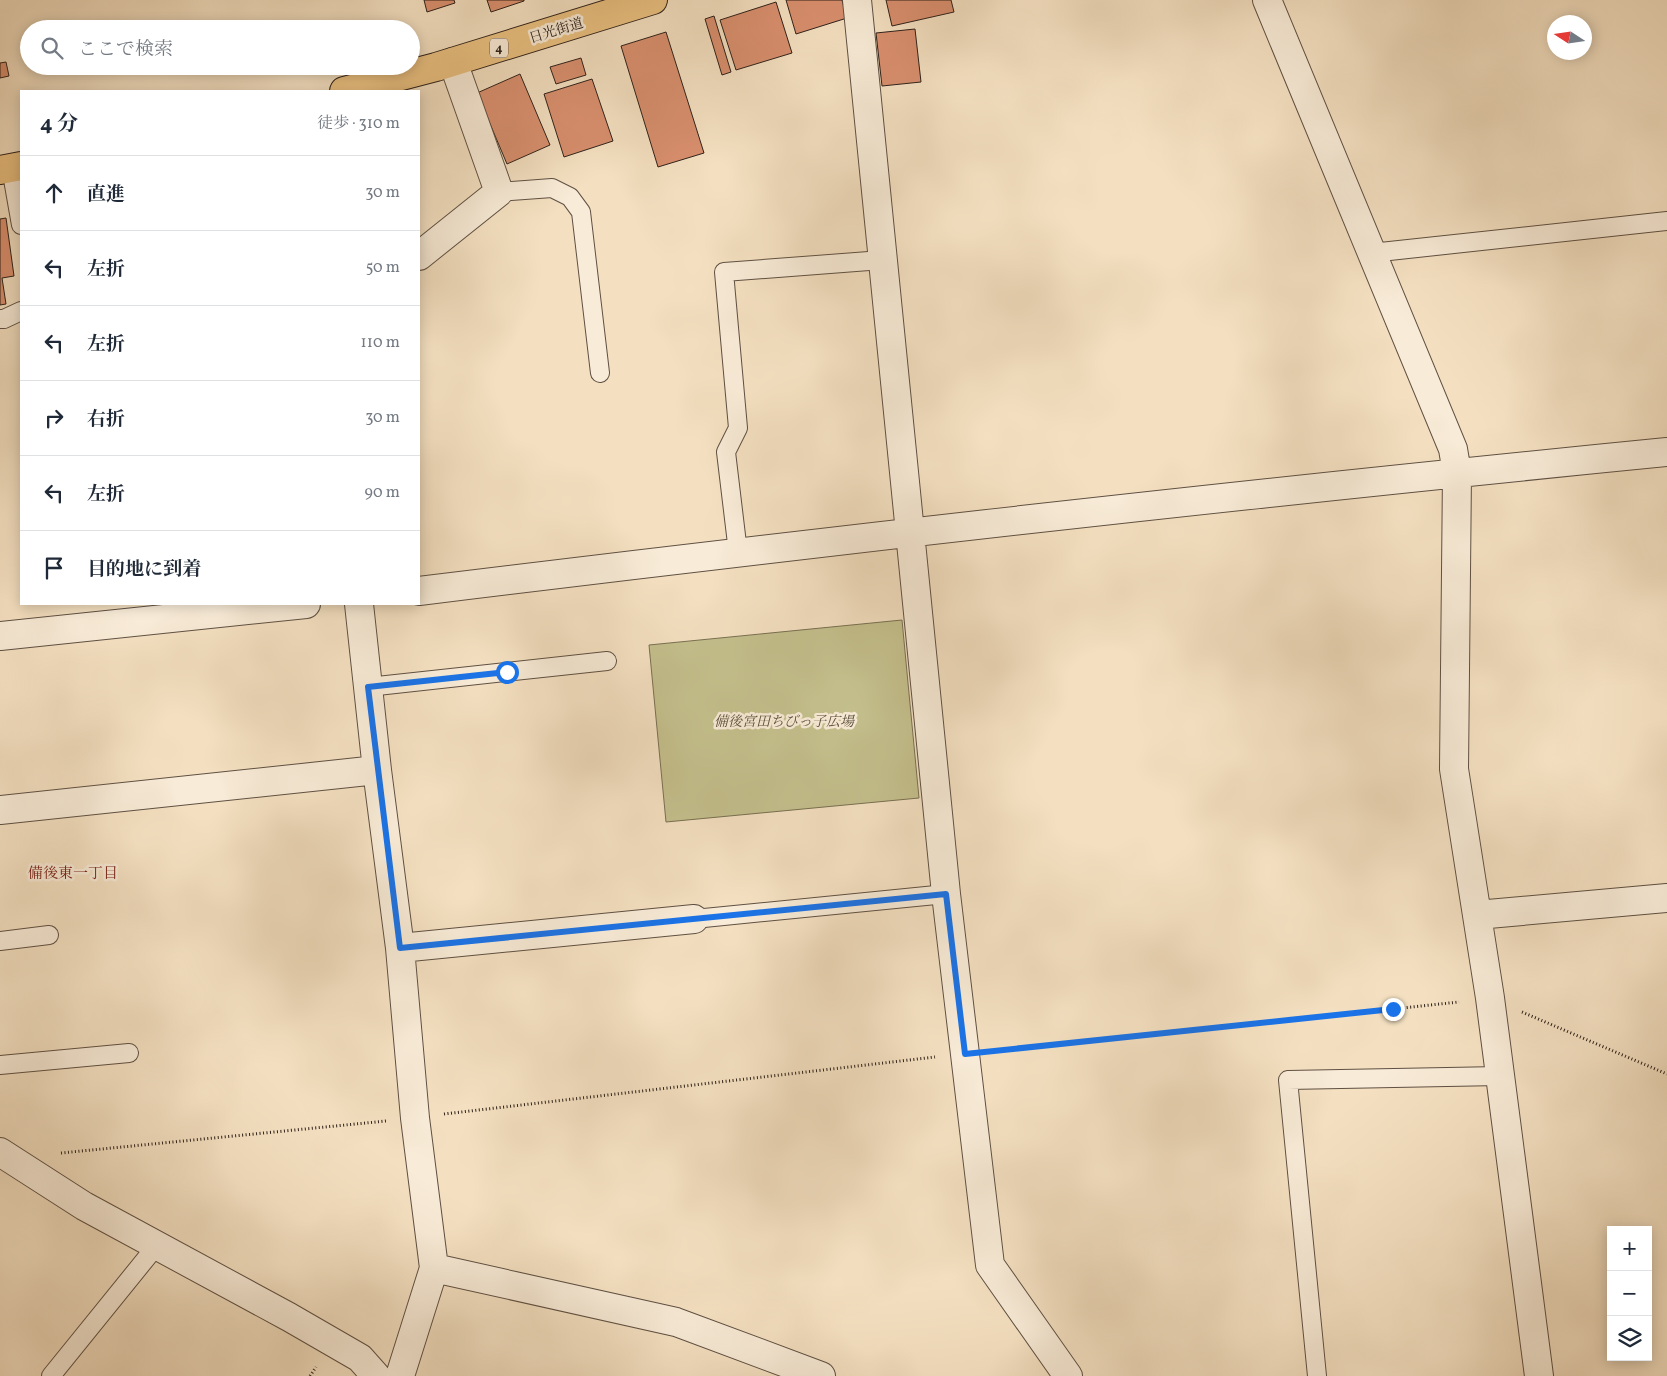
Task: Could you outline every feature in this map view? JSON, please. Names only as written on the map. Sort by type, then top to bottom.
[{"type":"highway","name":"日光街道","points":[[420,71],[653,0]]},
{"type":"highway","name":"日光街道","points":[[348,90],[404,75]]},
{"type":"street","points":[[857,0],[946,894],[990,1265],[1068,1376]]},
{"type":"street","points":[[1267,0],[1452,449],[1456,472],[1454,769],[1490,998],[1539,1376]]},
{"type":"street","points":[[420,255],[499,192],[453,62]]},
{"type":"street","points":[[420,591],[738,552],[1456,472],[1667,452]]},
{"type":"street","points":[[0,636],[296,605]]},
{"type":"street","points":[[359,605],[400,948],[415,1118],[434,1268],[400,1376]]},
{"type":"street","points":[[0,810],[378,770]]},
{"type":"street","points":[[1477,915],[1667,898]]},
{"type":"street","points":[[400,948],[694,919]]},
{"type":"street","points":[[4,1161],[360,1358],[376,1376]]},
{"type":"street","points":[[434,1268],[676,1322],[821,1376]]},
{"type":"lane","points":[[11,168],[20,219]]},
{"type":"lane","points":[[499,192],[552,188],[570,198],[581,212],[600,373]]},
{"type":"lane","points":[[1372,253],[1667,221]]},
{"type":"lane","points":[[738,552],[726,452],[738,428],[724,272],[882,260]]},
{"type":"lane","points":[[0,319],[20,311]]},
{"type":"lane","points":[[368,687],[606,660]]},
{"type":"lane","points":[[694,919],[946,894]]},
{"type":"lane","points":[[0,941],[49,935]]},
{"type":"lane","points":[[0,1066],[129,1053]]},
{"type":"lane","points":[[1317,1376],[1288,1080],[1500,1076]]},
{"type":"lane","points":[[51,1376],[157,1245]]},
{"type":"path","points":[[60,1153],[415,1118],[965,1054],[1490,998],[1667,1074]]},
{"type":"green space","name":"備後宮田ちびっ子広場","points":[[902,620],[919,798],[666,822],[649,645]]},
{"type":"building","points":[[424,0],[454,0],[455,3],[427,12]]},
{"type":"building","points":[[487,0],[524,0],[524,1],[491,12]]},
{"type":"building","points":[[786,0],[842,0],[847,18],[796,34]]},
{"type":"building","points":[[886,0],[951,0],[954,12],[892,26]]},
{"type":"building","points":[[776,2],[792,53],[736,70],[720,20]]},
{"type":"building","points":[[714,16],[731,72],[722,75],[705,19]]},
{"type":"building","points":[[915,29],[921,82],[882,86],[876,33]]},
{"type":"building","points":[[666,32],[704,153],[658,167],[621,46]]},
{"type":"building","points":[[581,58],[586,75],[556,84],[550,67]]},
{"type":"building","points":[[6,62],[9,76],[0,78],[0,63]]},
{"type":"building","points":[[520,74],[550,145],[507,164],[477,93]]},
{"type":"building","points":[[592,79],[613,141],[564,157],[544,94]]},
{"type":"building","points":[[6,218],[14,276],[2,278],[6,304],[0,305],[0,219]]},
{"type":"district","name":"備後東一丁目","points":[[73,873]]},
{"type":"route","points":[[507,672],[368,687],[400,948],[946,894],[965,1054],[1393,1009]]}]
